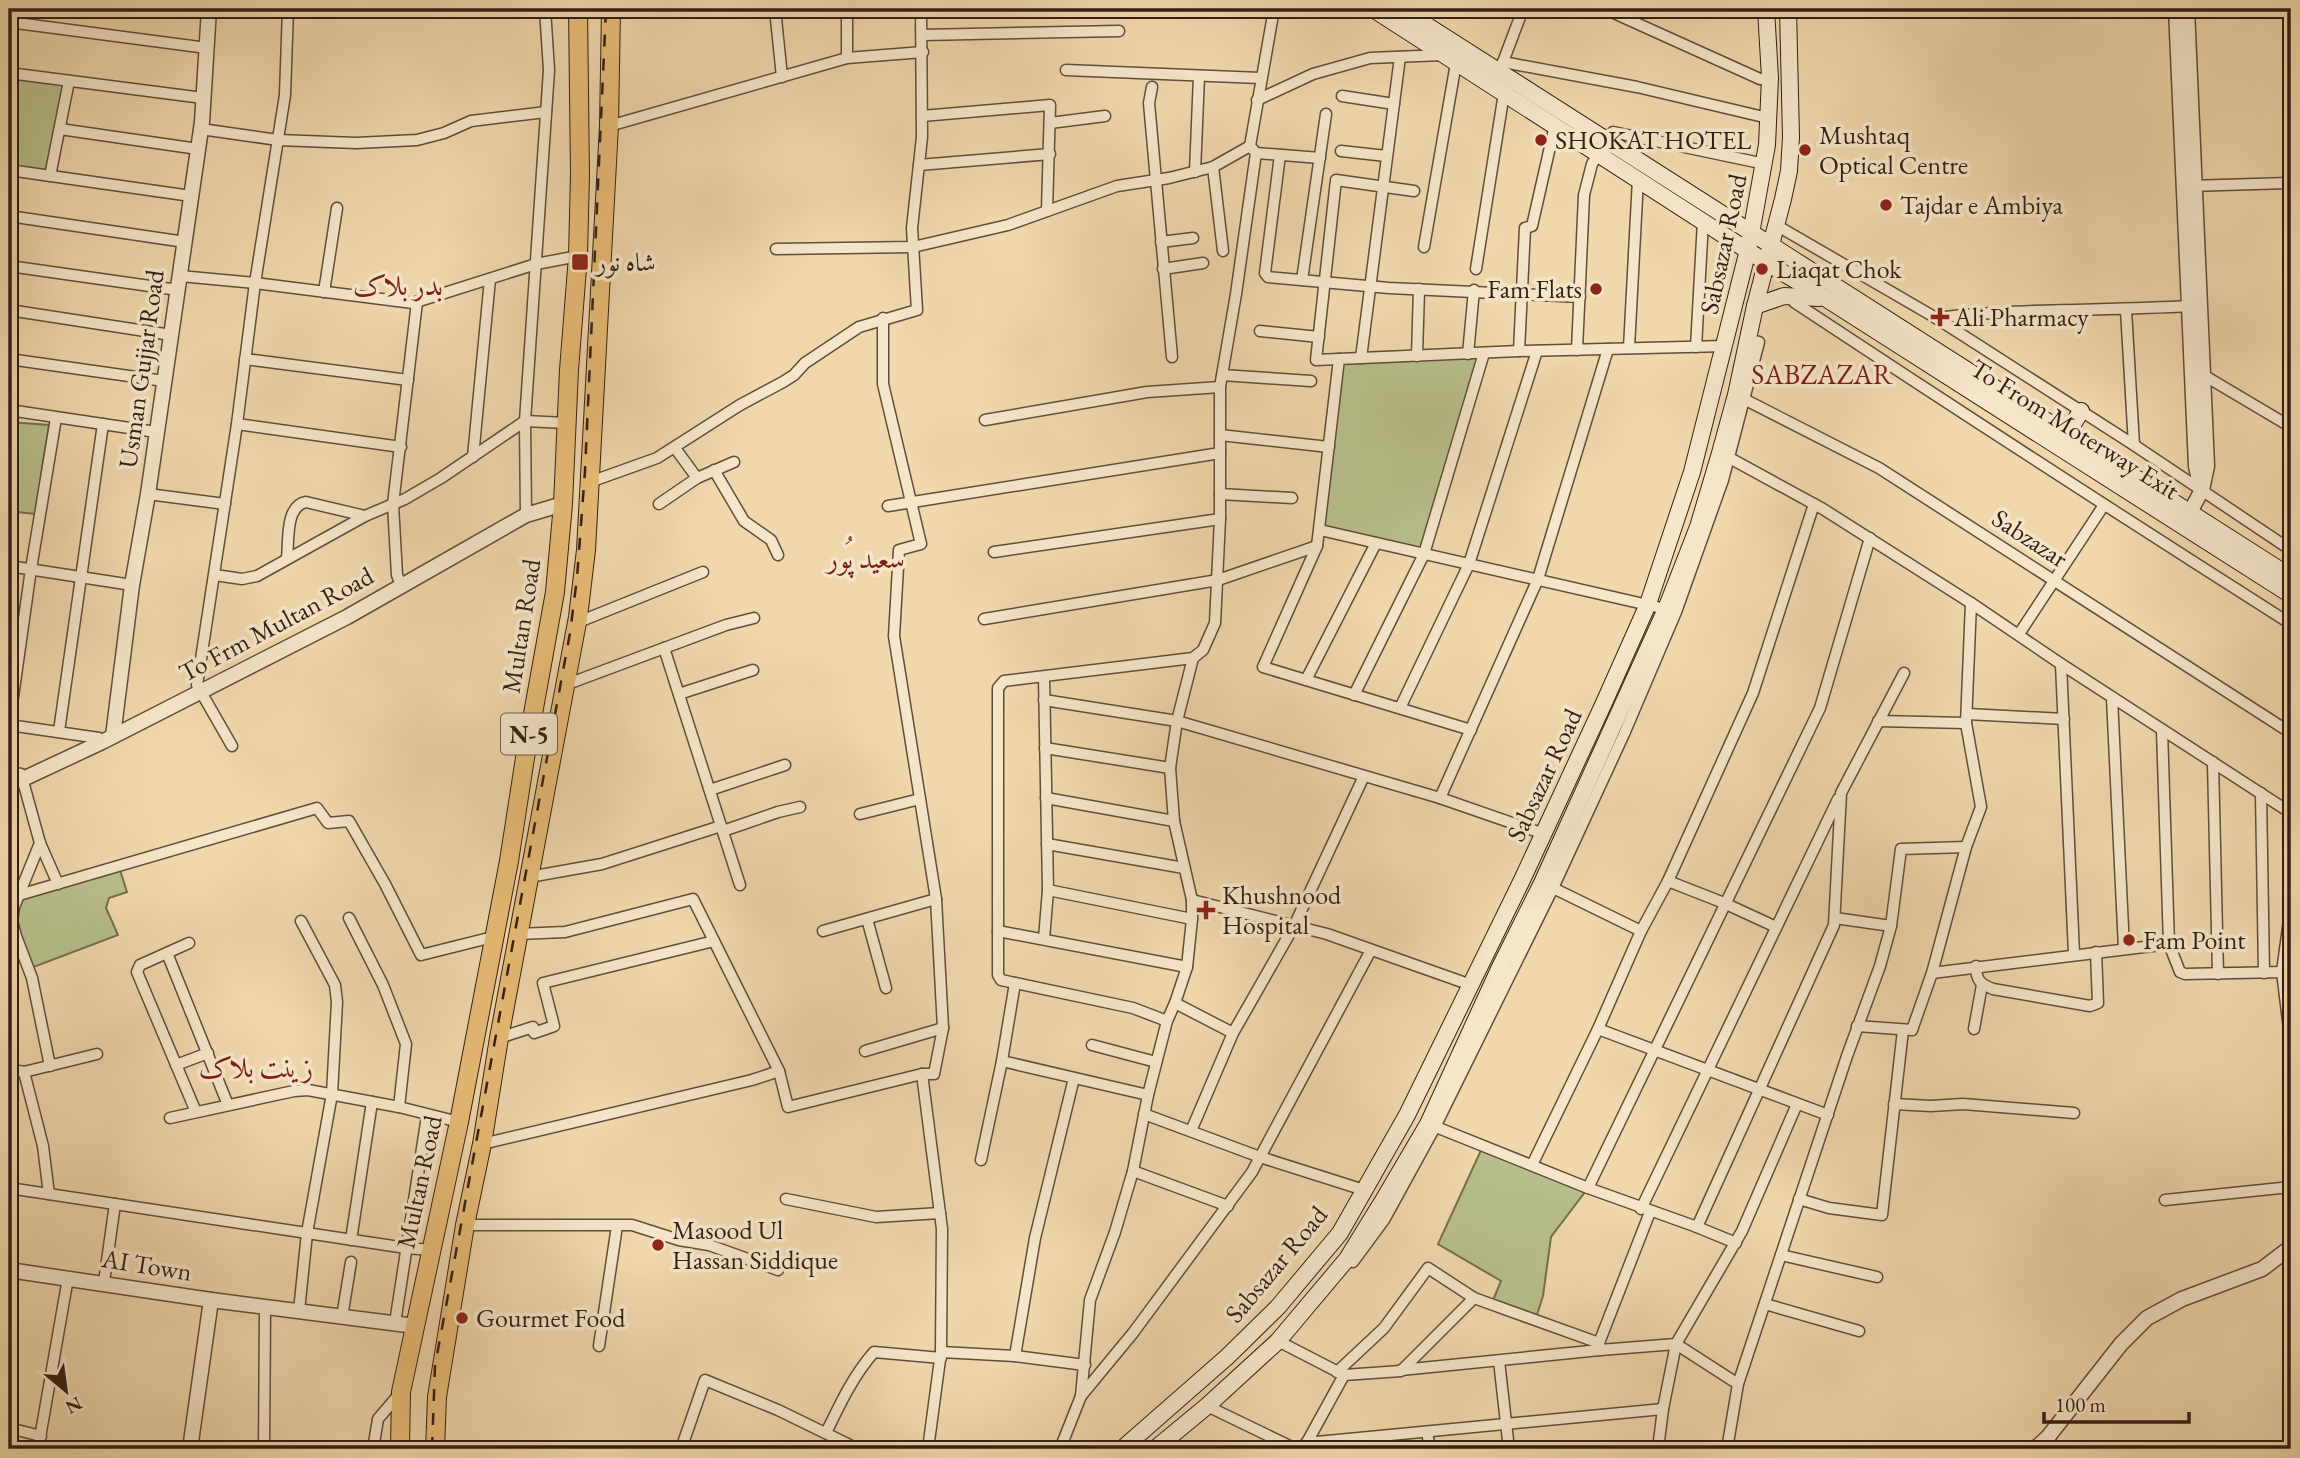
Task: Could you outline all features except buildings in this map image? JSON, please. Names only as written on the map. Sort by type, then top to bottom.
[{"type":"main road","name":"Multan Road","points":[[400,1449],[401,1392],[509,861],[555,592],[578,256],[578,9]]},
{"type":"main road","name":"Multan Road","points":[[435,1449],[437,1397],[465,1225],[565,685],[586,550],[609,126],[611,9]]},
{"type":"main road","name":"To From Moterway Exit","points":[[1373,9],[1555,125],[1603,146],[1752,233],[2291,576]]},
{"type":"main road","name":"To From Moterway Exit","points":[[1401,9],[1500,66],[1603,146],[1638,179],[2291,595]]},
{"type":"main road","name":"Sabsazar Road","points":[[1122,1449],[1227,1357],[1279,1307],[1340,1233],[1361,1189],[1408,1115],[1467,983],[1483,959],[1544,834],[1648,604],[1692,472],[1752,233],[1765,164],[1768,118],[1770,78],[1766,9]]},
{"type":"main road","name":"Sabsazar Road","points":[[1155,1449],[1209,1408],[1280,1342],[1347,1259],[1432,1125],[1500,967],[1548,886],[1671,610],[1725,456],[1740,397],[1747,340],[1785,190],[1791,153],[1788,9]]},
{"type":"main road","points":[[1755,306],[1792,295],[1825,298]]},
{"type":"main road","points":[[2067,434],[2081,411]]},
{"type":"main road","points":[[1483,959],[1500,967]]},
{"type":"street","name":"Usman Gujjar Road","points":[[107,739],[148,494],[201,129],[209,9]]},
{"type":"street","points":[[232,746],[198,685],[255,283],[285,95],[288,9]]},
{"type":"street","points":[[526,515],[526,421],[549,71],[545,9]]},
{"type":"street","points":[[775,9],[782,76]]},
{"type":"street","points":[[847,9],[847,58]]},
{"type":"street","points":[[590,482],[657,458],[675,448],[740,405],[783,382],[840,338],[859,327],[917,310],[912,229],[922,116],[921,9]]},
{"type":"street","points":[[1059,1449],[1081,1396],[1090,1300],[1115,1232],[1133,1171],[1156,1062],[1167,1021],[1187,967],[1192,900],[1174,821],[1170,768],[1177,721],[1194,658],[1203,650],[1215,623],[1220,519],[1220,387],[1236,294],[1260,78],[1274,9]]},
{"type":"street","points":[[1523,9],[1500,66],[1637,87],[1768,118]]},
{"type":"street","points":[[1605,9],[1760,79],[1770,78]]},
{"type":"street","points":[[2176,9],[2207,466],[2202,490],[2190,512]]},
{"type":"street","points":[[2187,9],[2189,306],[2199,371],[2291,427]]},
{"type":"street","points":[[9,22],[207,48]]},
{"type":"street","points":[[922,35],[1119,32]]},
{"type":"street","points":[[609,126],[847,58],[923,52]]},
{"type":"street","points":[[1361,358],[1400,57]]},
{"type":"street","points":[[1257,100],[1313,75],[1370,58],[1449,59],[1424,247]]},
{"type":"street","points":[[1066,70],[1260,78]]},
{"type":"street","points":[[9,74],[203,98]]},
{"type":"street","points":[[1195,172],[1199,76]]},
{"type":"street","points":[[50,176],[69,81]]},
{"type":"street","points":[[1152,88],[1149,103],[1171,358]]},
{"type":"street","points":[[1476,269],[1504,93]]},
{"type":"street","points":[[1342,96],[1394,104]]},
{"type":"street","points":[[922,116],[1050,105],[1047,211]]},
{"type":"street","points":[[201,129],[278,140],[356,143],[417,140],[444,133],[471,121],[546,112]]},
{"type":"street","points":[[1302,280],[1326,114]]},
{"type":"street","points":[[1050,123],[1105,116]]},
{"type":"street","points":[[1519,351],[1525,228],[1532,226],[1555,125]]},
{"type":"street","points":[[60,129],[198,149]]},
{"type":"street","points":[[1577,350],[1584,195],[1592,164],[1612,132],[1765,164]]},
{"type":"street","points":[[776,249],[913,247],[1008,225],[1117,186],[1213,167],[1253,149],[1280,155],[1320,158]]},
{"type":"street","points":[[1341,151],[1386,156]]},
{"type":"street","points":[[919,164],[1050,154]]},
{"type":"street","points":[[1280,155],[1265,273],[1268,277],[1419,289],[1580,296]]},
{"type":"street","points":[[1213,167],[1223,251]]},
{"type":"street","points":[[9,170],[191,196]]},
{"type":"street","points":[[1629,348],[1638,179]]},
{"type":"street","points":[[1414,191],[1336,180],[1316,360],[1725,346]]},
{"type":"street","points":[[2189,186],[2291,183]]},
{"type":"street","points":[[324,292],[337,208]]},
{"type":"street","points":[[9,216],[185,242]]},
{"type":"street","points":[[1696,346],[1703,221]]},
{"type":"street","points":[[1776,225],[1936,318],[2291,550]]},
{"type":"street","points":[[1161,242],[1193,238]]},
{"type":"street","points":[[9,266],[179,283],[255,283],[413,303],[536,264],[578,256]]},
{"type":"street","points":[[1163,268],[1203,263]]},
{"type":"street","points":[[473,457],[490,279]]},
{"type":"street","points":[[1418,356],[1419,289]]},
{"type":"street","points":[[1468,354],[1474,290]]},
{"type":"street","points":[[1792,295],[1794,302],[2291,624]]},
{"type":"street","points":[[401,585],[397,575],[393,504],[417,302]]},
{"type":"street","points":[[1936,318],[2002,311],[2126,310],[2189,306]]},
{"type":"street","points":[[9,310],[171,335]]},
{"type":"street","points":[[2126,310],[2134,445]]},
{"type":"street","points":[[518,934],[565,932],[693,899],[779,1071],[788,1107],[922,1074],[934,1074],[943,1028],[936,899],[894,636],[900,550],[921,544],[883,384],[883,318]]},
{"type":"street","points":[[1260,331],[1319,337]]},
{"type":"street","points":[[1440,798],[1538,579],[1608,349]]},
{"type":"street","points":[[1400,708],[1469,564],[1537,351]]},
{"type":"street","points":[[1354,695],[1424,554],[1484,353]]},
{"type":"street","points":[[9,359],[164,381]]},
{"type":"street","points":[[245,359],[408,380]]},
{"type":"street","points":[[1339,359],[1317,546],[1263,667],[1471,730]]},
{"type":"street","points":[[1222,375],[1311,380]]},
{"type":"street","points":[[985,420],[1147,392],[1220,387]]},
{"type":"street","name":"Sabzazar","points":[[1740,397],[1879,468],[2291,733]]},
{"type":"street","points":[[9,410],[156,432]]},
{"type":"street","points":[[56,418],[9,725],[107,739]]},
{"type":"street","points":[[215,575],[250,579],[441,478],[526,421],[566,423]]},
{"type":"street","points":[[59,731],[103,424]]},
{"type":"street","points":[[237,424],[401,447]]},
{"type":"street","points":[[1220,435],[1329,447]]},
{"type":"street","points":[[675,448],[697,478]]},
{"type":"street","points":[[888,506],[1220,453]]},
{"type":"street","points":[[1725,456],[1870,538],[2291,813]]},
{"type":"street","points":[[659,504],[697,478],[734,462]]},
{"type":"street","points":[[714,470],[744,521],[771,540],[778,555]]},
{"type":"street","points":[[148,494],[225,504]]},
{"type":"street","points":[[1220,494],[1292,498]]},
{"type":"street","points":[[288,558],[292,512],[301,503],[365,516]]},
{"type":"street","name":"To Frm Multan Road","points":[[16,781],[107,739],[347,617],[526,515],[563,504]]},
{"type":"street","points":[[1532,1165],[1598,1029],[1641,931],[1668,880],[1753,693],[1814,504]]},
{"type":"street","points":[[2019,634],[2104,505]]},
{"type":"street","points":[[994,552],[1220,519]]},
{"type":"street","points":[[1320,530],[1671,610]]},
{"type":"street","points":[[1588,1188],[1820,708],[1870,538]]},
{"type":"street","points":[[1306,680],[1376,543]]},
{"type":"street","points":[[985,619],[1218,580],[1317,546]]},
{"type":"street","points":[[9,566],[132,585]]},
{"type":"street","points":[[576,623],[703,572]]},
{"type":"street","points":[[1857,1026],[1912,1030],[1932,973],[1966,847],[1981,807],[1966,719],[1971,603]]},
{"type":"street","points":[[565,685],[726,625],[754,618]]},
{"type":"street","points":[[664,648],[740,885]]},
{"type":"street","points":[[1167,1021],[1133,1008],[1001,980],[998,975],[998,688],[1004,681],[1194,658]]},
{"type":"street","points":[[2061,664],[2074,954]]},
{"type":"street","points":[[679,694],[753,670]]},
{"type":"street","points":[[1600,1347],[1646,1211],[1709,1070],[1841,793],[1904,673]]},
{"type":"street","points":[[1044,677],[1048,890],[1044,939]]},
{"type":"street","points":[[2112,698],[2124,949]]},
{"type":"street","points":[[1044,700],[1177,721],[1440,798],[1544,834]]},
{"type":"street","points":[[1878,721],[2064,719]]},
{"type":"street","points":[[2162,730],[2169,944],[2180,972],[2284,972]]},
{"type":"street","points":[[1045,748],[1170,768]]},
{"type":"street","points":[[2213,762],[2218,974]]},
{"type":"street","points":[[710,790],[785,765]]},
{"type":"street","points":[[9,772],[21,774],[16,781],[58,884]]},
{"type":"street","points":[[1191,1131],[1233,1033],[1294,926],[1364,776]]},
{"type":"street","points":[[1697,1227],[1834,925],[1841,793]]},
{"type":"street","points":[[2260,793],[2264,973]]},
{"type":"street","points":[[1046,798],[1174,821]]},
{"type":"street","points":[[860,814],[920,799]]},
{"type":"street","points":[[529,877],[612,861],[800,807]]},
{"type":"street","points":[[19,895],[317,808],[328,823],[349,821],[356,830],[421,956],[493,937]]},
{"type":"street","points":[[40,843],[19,895],[12,921],[33,978],[50,1066]]},
{"type":"street","points":[[1047,844],[1184,868]]},
{"type":"street","points":[[1727,1449],[1738,1384],[1857,1026],[1880,966],[1891,926],[1901,849],[1966,847]]},
{"type":"street","points":[[1668,880],[1776,927]]},
{"type":"street","points":[[1641,931],[1548,886],[1432,1125],[1646,1211],[1736,1243]]},
{"type":"street","points":[[1048,890],[1192,919]]},
{"type":"street","points":[[823,931],[936,899]]},
{"type":"street","points":[[1192,900],[1327,934],[1467,983]]},
{"type":"street","points":[[349,918],[383,985],[406,1044],[399,1107]]},
{"type":"street","points":[[1835,918],[1891,926]]},
{"type":"street","points":[[867,919],[886,988]]},
{"type":"street","points":[[2291,920],[2284,972],[2291,1029]]},
{"type":"street","points":[[299,1311],[307,1233],[332,1094],[337,1002],[335,985],[301,921]]},
{"type":"street","points":[[998,931],[1187,967]]},
{"type":"street","points":[[499,1038],[533,1027],[534,1033],[554,1026],[543,983],[714,941]]},
{"type":"street","points":[[188,943],[140,965],[137,972],[196,1112]]},
{"type":"street","points":[[1932,973],[2169,944]]},
{"type":"street","points":[[1081,1396],[1133,1333],[1252,1172],[1371,950]]},
{"type":"street","points":[[1976,966],[1976,978],[1982,985],[2094,1006],[2098,1003],[2096,952]]},
{"type":"street","points":[[167,953],[228,1105]]},
{"type":"street","points":[[981,1160],[1002,1062],[1015,983]]},
{"type":"street","points":[[1974,1029],[1982,985]]},
{"type":"street","points":[[1175,1003],[1233,1033]]},
{"type":"street","points":[[865,1051],[943,1028]]},
{"type":"street","points":[[1598,1029],[1828,1115]]},
{"type":"street","points":[[1799,1199],[1829,1208],[1881,1215],[1903,1030]]},
{"type":"street","points":[[1093,1045],[1156,1062]]},
{"type":"street","points":[[176,1065],[208,1053]]},
{"type":"street","points":[[9,1069],[24,1072],[97,1054]]},
{"type":"street","points":[[1002,1062],[1148,1095]]},
{"type":"street","points":[[482,1144],[740,1083],[779,1071]]},
{"type":"street","points":[[24,1072],[43,1146],[50,1194]]},
{"type":"street","points":[[922,1074],[942,1229],[941,1355],[928,1449]]},
{"type":"street","points":[[1015,1356],[1035,1238],[1074,1078]]},
{"type":"street","points":[[170,1118],[308,1090],[399,1107],[458,1122]]},
{"type":"street","points":[[351,1240],[372,1102]]},
{"type":"street","points":[[1658,1449],[1676,1344],[1736,1243],[1797,1104]]},
{"type":"street","points":[[1894,1104],[1963,1104],[2074,1113]]},
{"type":"street","points":[[1144,1114],[1260,1157],[1361,1189]]},
{"type":"street","points":[[395,1323],[427,1116]]},
{"type":"street","points":[[1133,1171],[1228,1206]]},
{"type":"street","points":[[2165,1200],[2291,1187]]},
{"type":"street","points":[[9,1188],[432,1250]]},
{"type":"street","points":[[786,1199],[876,1217],[940,1213]]},
{"type":"street","points":[[104,1282],[115,1204]]},
{"type":"street","points":[[465,1225],[632,1225],[679,1240],[709,1245],[778,1270]]},
{"type":"street","points":[[599,1346],[617,1226]]},
{"type":"street","points":[[2035,1449],[2048,1437],[2121,1344],[2147,1318],[2182,1299],[2262,1269],[2291,1247]]},
{"type":"street","points":[[1781,1255],[1877,1277]]},
{"type":"street","points":[[342,1317],[351,1262]]},
{"type":"street","points":[[1302,1447],[1340,1373],[1384,1328],[1428,1268],[1474,1298],[1600,1347]]},
{"type":"street","name":"AI Town","points":[[9,1270],[211,1300],[190,1449]]},
{"type":"street","points":[[38,1449],[68,1278]]},
{"type":"street","points":[[1401,1370],[1474,1298]]},
{"type":"street","points":[[211,1300],[415,1326]]},
{"type":"street","points":[[1765,1304],[1859,1331]]},
{"type":"street","points":[[264,1449],[265,1307]]},
{"type":"street","points":[[1280,1342],[1340,1373],[1499,1361],[1600,1347],[1676,1344],[1738,1384]]},
{"type":"street","points":[[826,1433],[847,1389],[874,1352],[1015,1356],[1085,1365]]},
{"type":"street","points":[[1499,1361],[1509,1449]]},
{"type":"street","points":[[681,1449],[705,1380],[858,1449]]},
{"type":"street","points":[[373,1449],[378,1419],[401,1392]]},
{"type":"street","points":[[1209,1408],[1302,1447],[1663,1409]]},
{"type":"street","points":[[9,1428],[41,1436]]},
{"type":"street","points":[[1427,1432],[1430,1449]]},
{"type":"green space","points":[[9,78],[66,84],[47,171],[9,165]]},
{"type":"green space","points":[[1484,353],[1427,555],[1320,530],[1339,359]]},
{"type":"green space","points":[[9,422],[49,425],[35,514],[9,511]]},
{"type":"green space","points":[[120,870],[127,892],[109,898],[106,908],[118,935],[31,968],[16,921],[22,898]]},
{"type":"green space","points":[[1482,1148],[1588,1188],[1551,1237],[1543,1296],[1534,1324],[1491,1305],[1501,1281],[1438,1244]]},
{"type":"railway","points":[[432,1449],[435,1366],[570,633],[577,578],[585,471],[606,9]]},
{"type":"place","name":"SHOKAT HOTEL","points":[[1541,140]]},
{"type":"place","name":"Mushtaq Optical Centre","points":[[1805,150]]},
{"type":"place","name":"Tajdar e Ambiya","points":[[1886,205]]},
{"type":"place","name":"شاہ نور","points":[[580,262]]},
{"type":"place","name":"Liaqat Chok","points":[[1762,269]]},
{"type":"place","name":"Fam Flats","points":[[1596,289]]},
{"type":"place","name":"Ali Pharmacy","points":[[1940,317]]},
{"type":"place","name":"Khushnood Hospital","points":[[1206,910]]},
{"type":"place","name":"Fam Point","points":[[2129,940]]},
{"type":"place","name":"Masood Ul Hassan Siddique","points":[[658,1245]]},
{"type":"place","name":"Gourmet Food","points":[[462,1318]]},
{"type":"district","name":"بدر بلاک","points":[[398,285]]},
{"type":"district","name":"SABZAZAR","points":[[1822,374]]},
{"type":"district","name":"سعید پُور","points":[[866,558]]},
{"type":"district","name":"زینت بلاک","points":[[256,1067]]}]
